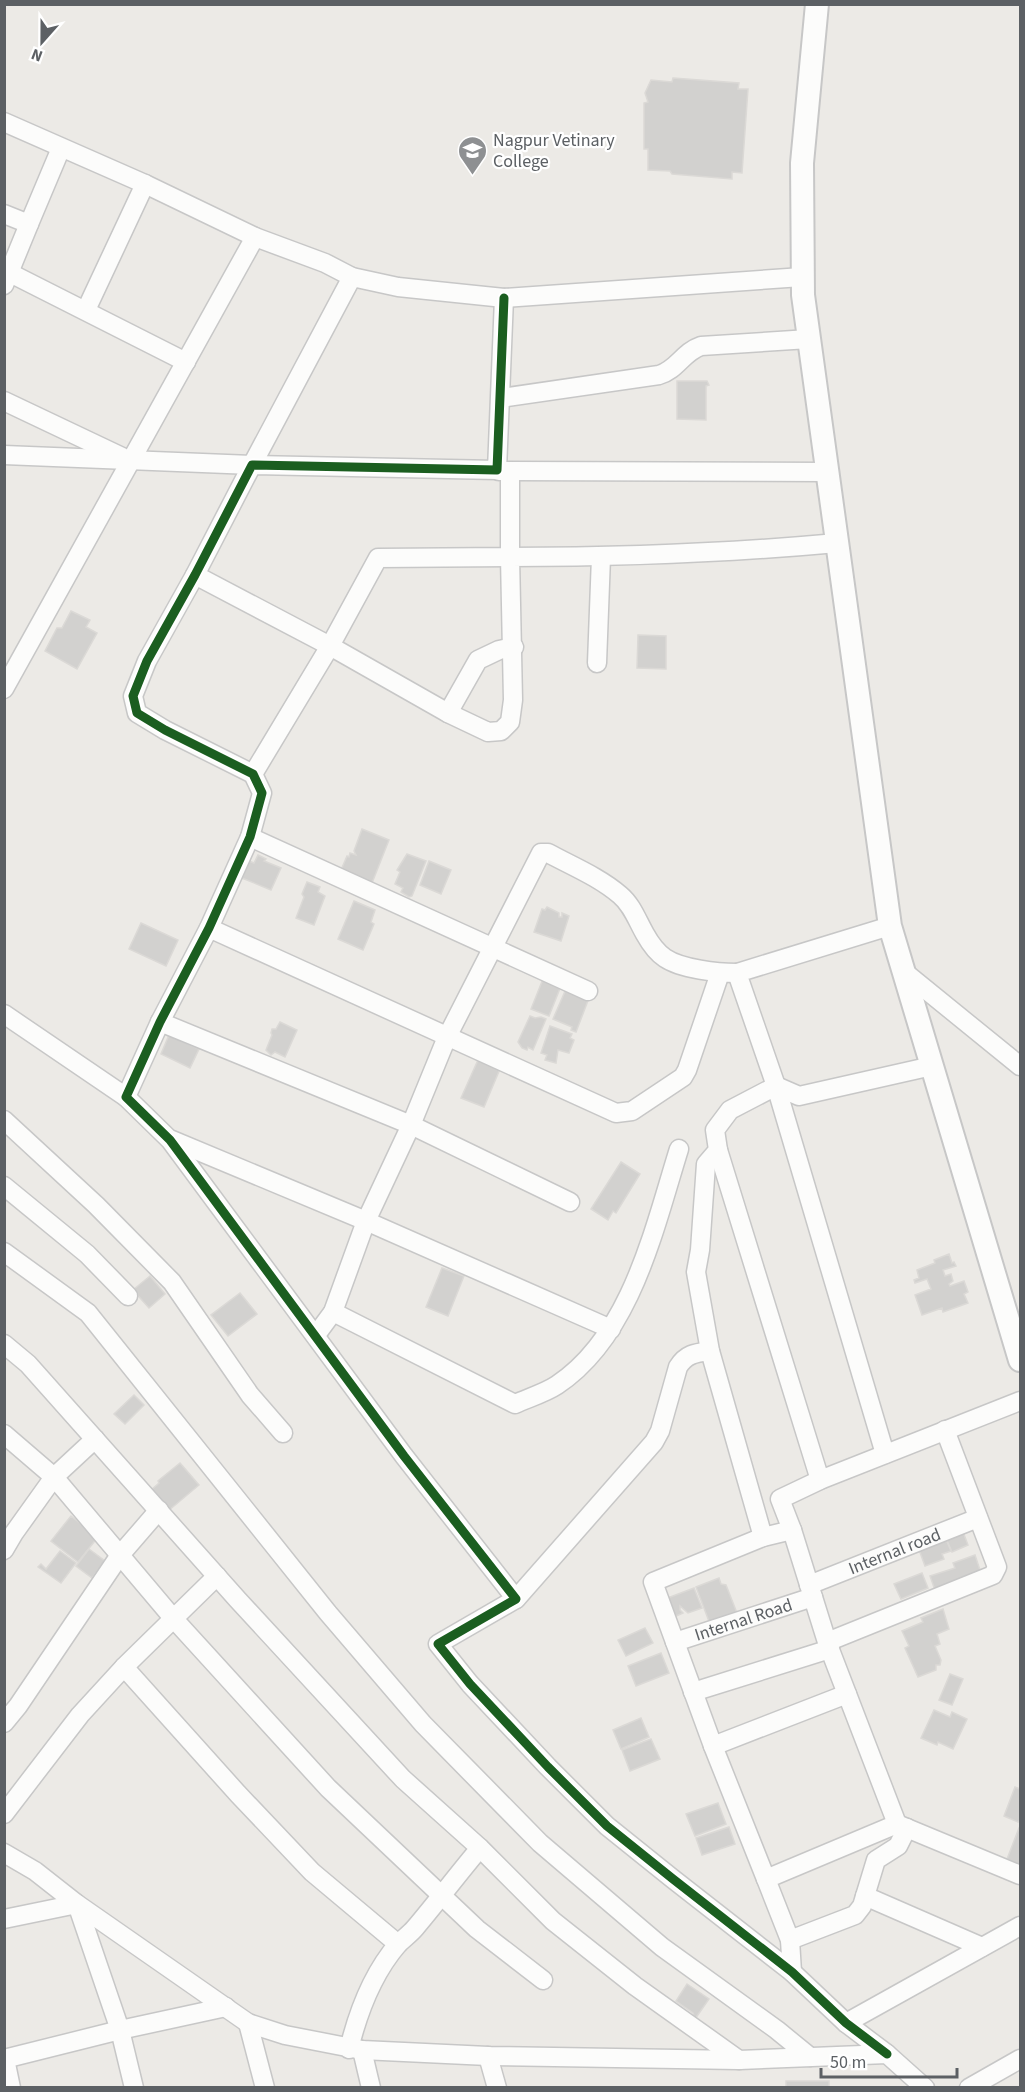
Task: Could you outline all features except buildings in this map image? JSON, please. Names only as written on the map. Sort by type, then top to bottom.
[{"type":"street","points":[[818,4],[802,163],[802,277],[890,926],[1020,1360]]},
{"type":"street","points":[[4,122],[145,184],[255,237],[325,263],[352,277],[398,286],[504,298],[802,277]]},
{"type":"street","points":[[61,148],[7,279],[86,310],[186,362]]},
{"type":"street","points":[[86,310],[145,184]]},
{"type":"street","points":[[4,214],[29,224]]},
{"type":"street","points":[[4,689],[255,237]]},
{"type":"street","points":[[126,1097],[250,837],[262,793],[253,774],[165,730],[137,713],[133,696],[147,661],[195,575],[352,277]]},
{"type":"street","points":[[195,575],[330,646],[448,713],[488,732],[501,731],[510,722],[513,700],[514,647],[503,471],[501,398],[504,298]]},
{"type":"street","points":[[501,398],[659,375],[667,372],[692,349],[701,346],[809,339]]},
{"type":"street","points":[[4,401],[130,461]]},
{"type":"street","points":[[8,461],[130,461],[503,471],[828,472]]},
{"type":"street","points":[[253,774],[330,646],[378,558],[601,557],[748,551],[837,543]]},
{"type":"street","points":[[597,663],[601,557]]},
{"type":"street","points":[[448,713],[478,660],[499,650],[514,647]]},
{"type":"street","points":[[250,837],[588,991]]},
{"type":"street","points":[[316,1335],[333,1312],[366,1221],[411,1125],[447,1037],[541,854],[548,853],[621,895],[630,905],[655,949],[675,963],[729,973],[890,926]]},
{"type":"street","points":[[208,928],[616,1113],[632,1111],[682,1077],[729,973]]},
{"type":"street","points":[[903,971],[1020,1066]]},
{"type":"street","points":[[729,973],[776,1086],[885,1454]]},
{"type":"street","points":[[4,1014],[126,1097],[170,1140],[404,1456],[516,1599]]},
{"type":"street","points":[[160,1022],[411,1125],[570,1202]]},
{"type":"street","points":[[776,1086],[799,1096],[932,1066]]},
{"type":"street","points":[[776,1086],[730,1110],[715,1130],[718,1150],[820,1479]]},
{"type":"street","points":[[4,1120],[96,1205],[172,1282],[250,1395],[283,1433]]},
{"type":"street","points":[[170,1140],[366,1221],[611,1329]]},
{"type":"street","points":[[333,1312],[515,1404],[556,1386],[582,1364],[611,1329],[651,1241],[678,1149]]},
{"type":"street","points":[[718,1150],[705,1164],[700,1250],[696,1272],[710,1351],[763,1537]]},
{"type":"street","points":[[4,1186],[87,1254],[128,1296]]},
{"type":"street","points":[[4,1252],[88,1313],[334,1621],[423,1724],[540,1843],[662,1947],[777,2030],[810,2057]]},
{"type":"street","points":[[710,1351],[690,1354],[683,1359],[678,1367],[660,1431],[654,1442],[516,1599],[438,1644],[470,1684],[607,1826],[672,1880],[792,1972],[846,2023],[925,2088]]},
{"type":"street","points":[[7,1352],[28,1364],[217,1576],[403,1779],[480,1848],[553,1921],[635,1986],[738,2060]]},
{"type":"street","points":[[790,1940],[855,1916],[860,1911],[872,1867],[876,1860],[898,1846],[902,1826],[828,1645],[780,1499],[820,1479],[1020,1401]]},
{"type":"street","points":[[693,1692],[828,1645],[993,1575],[997,1567],[945,1430]]},
{"type":"street","points":[[4,1434],[54,1477],[173,1618],[328,1788],[477,1929],[543,1980]]},
{"type":"street","points":[[4,1551],[54,1477],[95,1439]]},
{"type":"street","points":[[4,1723],[18,1706],[120,1555],[159,1510]]},
{"type":"street","name":"Internal road","points":[[811,1591],[978,1518]]},
{"type":"street","points":[[792,1530],[763,1537],[653,1582],[713,1746],[790,1940],[792,1972]]},
{"type":"street","points":[[4,1814],[80,1714],[124,1667],[217,1576]]},
{"type":"street","name":"Internal Road","points":[[675,1642],[811,1591]]},
{"type":"street","points":[[124,1667],[238,1794],[312,1872],[398,1944]]},
{"type":"street","points":[[713,1746],[847,1694]]},
{"type":"street","points":[[766,1880],[902,1826],[1020,1875]]},
{"type":"street","points":[[371,2088],[356,2049],[355,2026],[369,1991],[398,1944],[414,1930],[480,1848]]},
{"type":"street","points":[[4,1852],[35,1871],[77,1904],[248,2023],[285,2035],[356,2049],[488,2056],[738,2060],[887,2055]]},
{"type":"street","points":[[864,1896],[982,1947]]},
{"type":"street","points":[[4,1919],[77,1904]]},
{"type":"street","points":[[77,1904],[120,2030],[134,2088]]},
{"type":"street","points":[[846,2023],[1020,1926]]},
{"type":"street","points":[[11,2088],[5,2059],[120,2030],[226,2007]]},
{"type":"street","points":[[248,2023],[265,2088]]},
{"type":"street","points":[[488,2056],[497,2088]]},
{"type":"street","points":[[969,2088],[1020,2059]]},
{"type":"cycle path","points":[[504,298],[497,470],[252,465],[147,661],[133,696],[137,713],[165,730],[253,774],[262,793],[250,837],[209,928],[160,1022],[126,1097],[170,1140],[404,1456],[516,1599],[438,1644],[470,1684],[607,1826],[792,1972],[846,2023],[887,2054]]},
{"type":"place","name":"Nagpur Vetinary College","points":[[472,176]]}]
